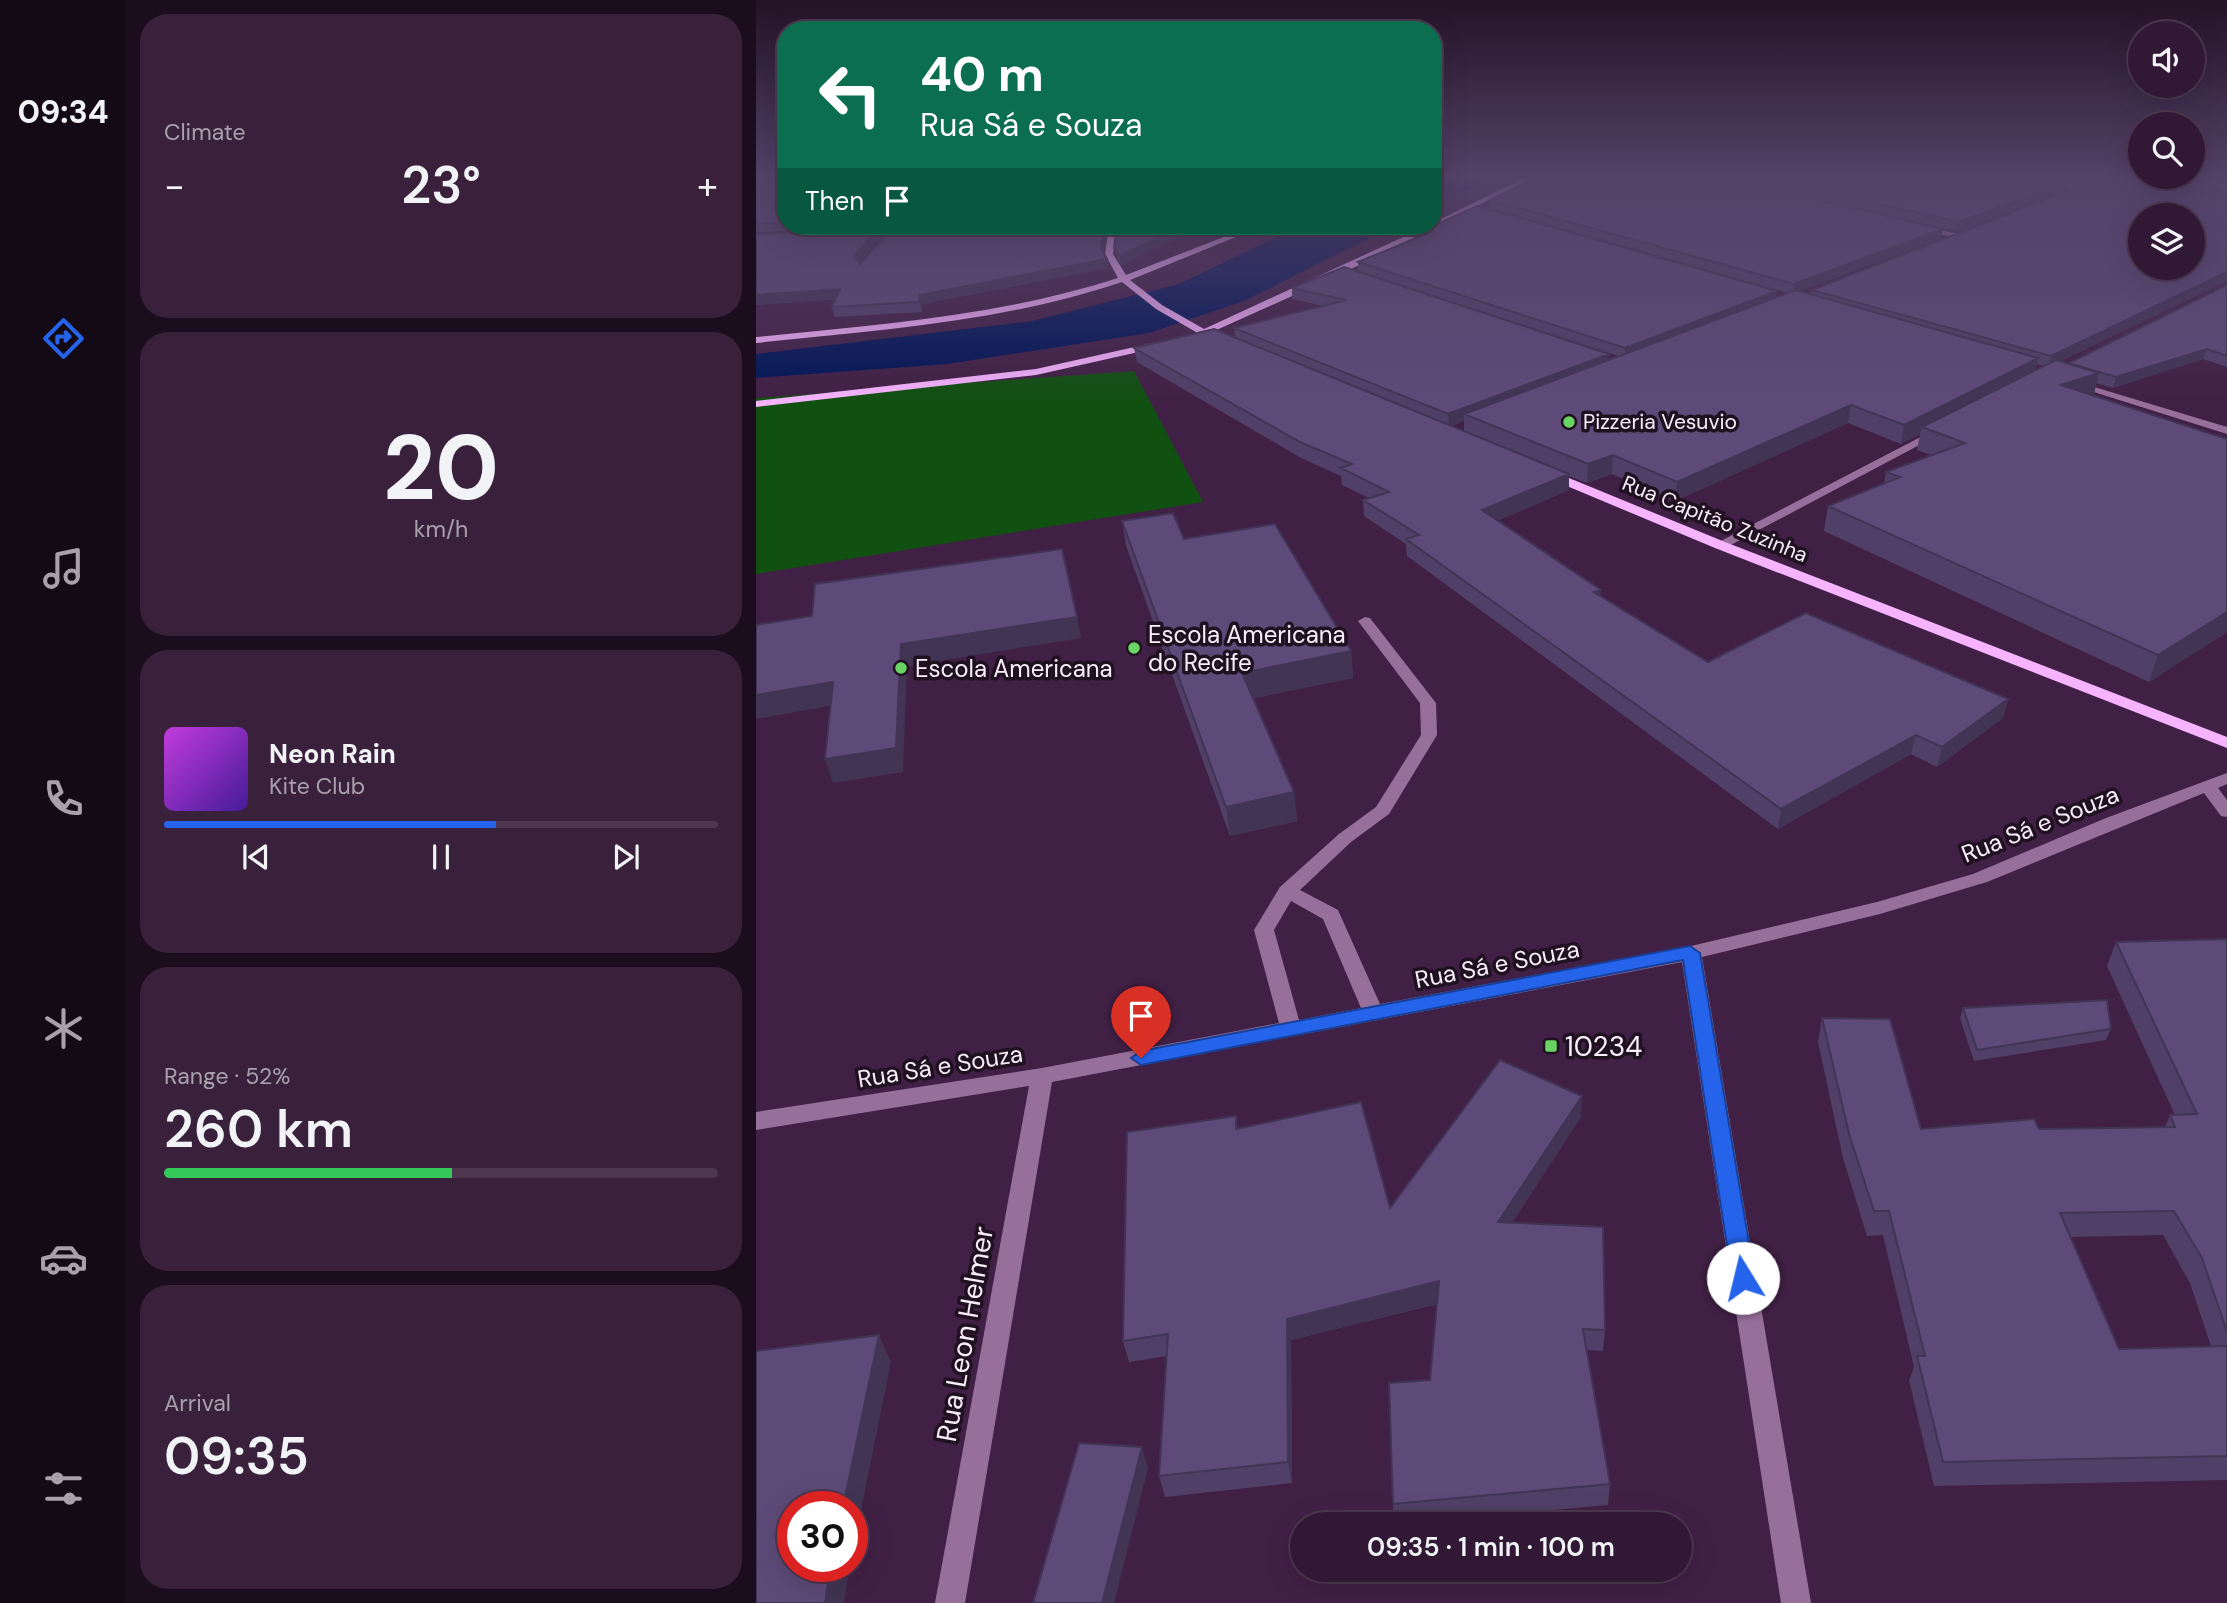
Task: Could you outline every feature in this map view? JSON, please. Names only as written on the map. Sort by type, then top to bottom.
[{"type":"main road","points":[[1110,253],[1109,257],[1123,281],[1205,333],[1243,349]]},
{"type":"main road","points":[[756,340],[998,312],[1123,281],[1193,253]]},
{"type":"main road","points":[[756,404],[1035,372],[1205,333],[1378,253]]},
{"type":"main road","name":"Rua Capitão Zuzinha","points":[[1535,468],[1720,545],[2227,743]]},
{"type":"street","points":[[1340,271],[1353,275]]},
{"type":"street","points":[[1998,359],[2227,431]]},
{"type":"street","points":[[2038,380],[2062,368]]},
{"type":"street","points":[[1720,545],[1952,424]]},
{"type":"street","points":[[1291,1030],[1264,930],[1287,891],[1345,838],[1383,810],[1429,735],[1428,703],[1365,621]]},
{"type":"street","name":"Rua Sá e Souza","points":[[756,1121],[1042,1076],[1690,953],[1880,908],[1980,878],[2227,778]]},
{"type":"street","points":[[2207,785],[2227,812]]},
{"type":"street","points":[[1287,891],[1331,915],[1374,1014]]},
{"type":"street","points":[[1690,953],[1796,1603]]},
{"type":"street","name":"Rua Leon Helmer","points":[[950,1603],[1042,1076]]},
{"type":"green space","points":[[1134,371],[1203,502],[756,574],[756,398]]},
{"type":"shaded area","points":[[1244,253],[1340,253],[1244,301],[1149,333],[947,364],[756,378],[756,354],[1032,321],[1179,284]]},
{"type":"building","points":[[756,253],[857,253],[854,256],[860,264],[870,253],[1104,253],[1107,259],[920,295],[919,302],[832,307],[840,289],[756,295]]},
{"type":"building","points":[[1381,253],[1642,253],[1777,291],[1625,348],[1358,262]]},
{"type":"building","points":[[1681,253],[1879,253],[1794,284]]},
{"type":"building","points":[[1908,253],[2128,253],[2128,280],[2205,280],[2205,253],[2227,253],[2227,272],[2051,356],[1812,290]]},
{"type":"building","points":[[1344,267],[1609,354],[1448,414],[1234,328],[1347,300],[1292,288]]},
{"type":"building","points":[[2227,285],[2227,356],[2207,349],[2116,377],[2069,363]]},
{"type":"building","points":[[1796,290],[2038,358],[1904,425],[1851,405],[1677,482],[1613,455],[1588,464],[1464,414]]},
{"type":"building","points":[[1214,329],[1569,474],[1482,510],[1601,590],[1594,592],[1708,662],[1806,613],[2008,699],[1942,747],[1916,735],[1781,809],[1406,539],[1419,535],[1363,500],[1389,492],[1341,468],[1352,464],[1300,442],[1134,348]]},
{"type":"building","points":[[2056,360],[2099,373],[2061,385],[2227,439],[2227,612],[2158,655],[1828,506],[1900,477],[1886,472],[1965,443],[1922,427]]},
{"type":"building","points":[[1173,513],[1184,539],[1275,524],[1351,651],[1242,673],[1294,792],[1226,807],[1122,521]]},
{"type":"building","points":[[1062,549],[1077,617],[901,644],[896,748],[825,759],[833,682],[756,695],[756,625],[812,616],[815,584]]},
{"type":"building","points":[[2227,939],[2227,1332],[2202,1258],[2174,1211],[2060,1213],[2119,1349],[2227,1346],[2227,1456],[1943,1462],[1917,1356],[1925,1356],[1889,1211],[1874,1211],[1849,1134],[1822,1018],[1890,1019],[1921,1129],[2034,1119],[2039,1129],[2175,1127],[2170,1115],[2197,1114],[2116,942]]},
{"type":"building","points":[[2107,1000],[2111,1029],[1977,1050],[1963,1008]]},
{"type":"building","points":[[1500,1060],[1582,1096],[1498,1222],[1603,1227],[1605,1330],[1583,1329],[1610,1484],[1393,1504],[1389,1383],[1430,1380],[1439,1281],[1287,1319],[1288,1462],[1159,1476],[1168,1334],[1123,1341],[1127,1132],[1236,1116],[1236,1129],[1361,1102],[1390,1208]]},
{"type":"building","points":[[879,1335],[846,1491],[777,1491],[777,1582],[828,1582],[825,1603],[756,1603],[756,1351]]},
{"type":"building","points":[[1079,1443],[1142,1447],[1102,1603],[1033,1603]]},
{"type":"place","name":"Pizzeria Vesuvio","points":[[1569,422]]},
{"type":"place","name":"Escola Americana do Recife","points":[[1134,648]]},
{"type":"place","name":"Escola Americana","points":[[901,668]]},
{"type":"place","name":"10234","points":[[1551,1046]]},
{"type":"route","points":[[1141,1058],[1690,953],[1743,1278]]}]
